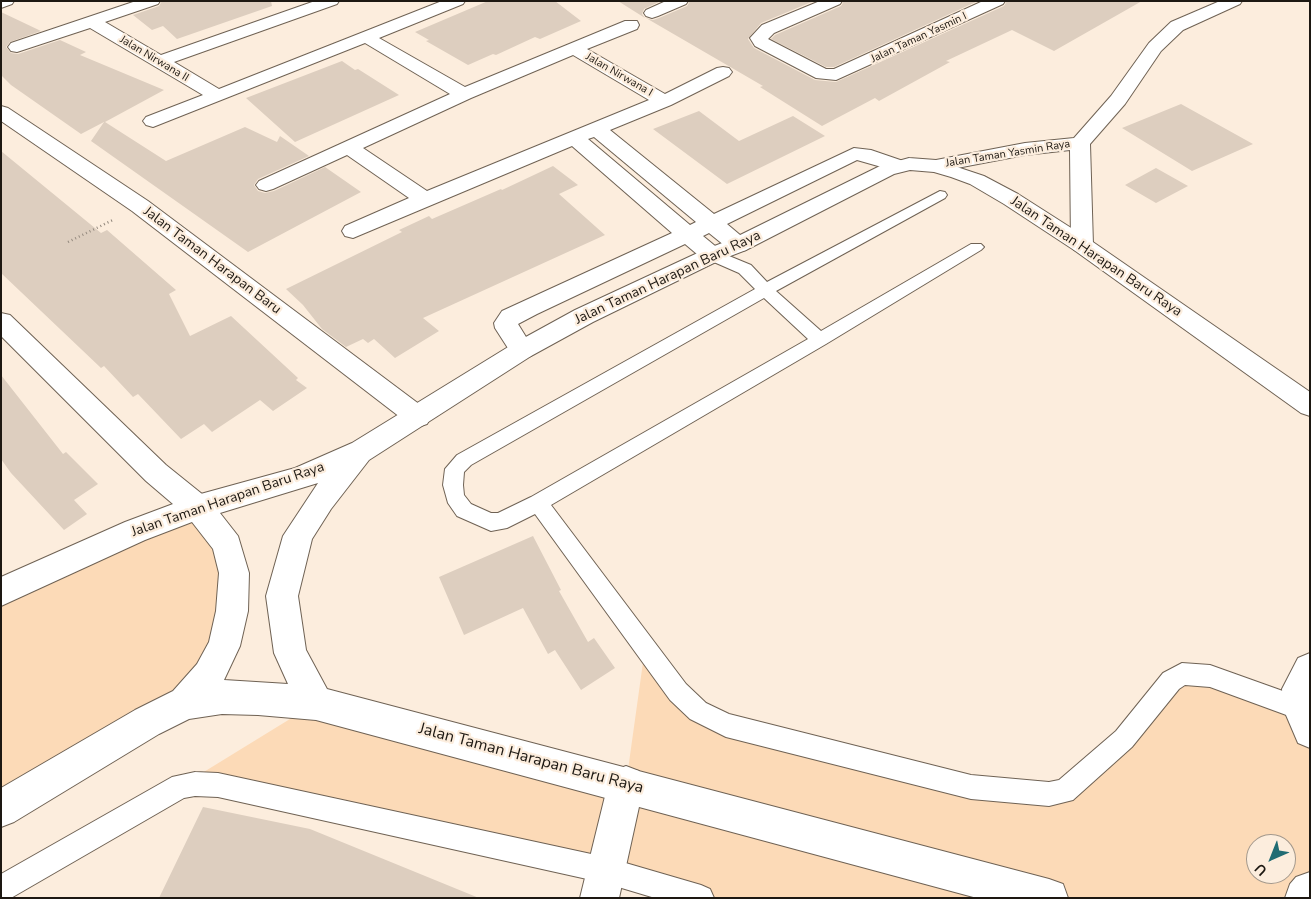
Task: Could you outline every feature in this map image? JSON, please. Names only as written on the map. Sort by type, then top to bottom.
[{"type":"street","points":[[1,3],[6,1]]},
{"type":"street","points":[[17,47],[152,1]]},
{"type":"street","points":[[158,62],[331,1]]},
{"type":"street","points":[[153,121],[457,1]]},
{"type":"street","name":"Jalan Taman Yasmin I","points":[[834,1],[768,30],[759,38],[761,42],[822,74],[829,76],[841,74],[997,1]]},
{"type":"street","name":"Jalan Taman Yasmin Raya","points":[[936,166],[1024,149],[1080,143],[1118,100],[1155,47],[1177,26],[1234,1]]},
{"type":"street","points":[[652,13],[672,2]]},
{"type":"street","name":"Jalan Nirwana II","points":[[91,21],[218,96]]},
{"type":"street","points":[[266,185],[464,94],[631,25]]},
{"type":"street","points":[[366,37],[464,94]]},
{"type":"street","name":"Jalan Nirwana I","points":[[574,49],[664,101]]},
{"type":"street","points":[[353,231],[425,199],[664,101],[723,72]]},
{"type":"street","name":"Jalan Taman Harapan Baru","points":[[1,112],[140,206],[418,417]]},
{"type":"street","points":[[597,128],[738,245]]},
{"type":"street","points":[[575,138],[712,256]]},
{"type":"street","name":"Jalan Taman Yasmin Raya","points":[[1080,143],[1082,245]]},
{"type":"street","points":[[348,146],[425,199]]},
{"type":"street","points":[[522,350],[507,328],[507,320],[511,317],[854,154],[864,154],[899,166]]},
{"type":"street","name":"Jalan Taman Harapan Baru Raya","points":[[1,592],[135,531],[197,508],[300,478],[362,451],[522,350],[584,316],[738,245],[887,170],[910,164],[936,166],[976,180],[1011,199],[1082,245],[1310,406]]},
{"type":"street","points":[[1,321],[156,473],[197,508],[215,527],[227,545],[234,573],[232,611],[224,646],[209,675],[185,703]]},
{"type":"street","points":[[316,703],[290,654],[282,596],[298,536],[320,500],[362,451]]},
{"type":"street","points":[[1305,720],[1299,689],[1310,669]]},
{"type":"street","name":"Jalan Taman Harapan Baru Raya","points":[[1,809],[147,722],[185,703],[222,697],[316,703],[626,784],[1036,896]]},
{"type":"street","points":[[602,884],[626,784]]},
{"type":"street","points":[[1304,898],[1310,891]]},
{"type":"lane","points":[[940,195],[765,290],[464,460],[455,469],[453,485],[455,497],[464,510],[491,522],[500,522],[538,503],[820,340],[976,247]]},
{"type":"lane","points":[[738,245],[745,269]]},
{"type":"lane","points":[[712,256],[745,269],[765,290],[820,340]]},
{"type":"lane","points":[[538,503],[678,692],[698,710],[726,725],[971,787],[1050,794],[1064,791],[1075,783],[1124,738],[1171,681],[1182,674],[1210,676],[1305,720]]},
{"type":"lane","points":[[1,889],[169,793],[182,786],[195,784],[218,785],[602,884],[701,898]]},
{"type":"path","points":[[68,242],[140,206]]},
{"type":"shaded area","points":[[197,507],[227,545],[209,675],[1,811],[1,592]]},
{"type":"shaded area","points":[[645,648],[698,711],[1049,794],[1182,674],[1300,708],[1310,669],[1310,891],[1304,898],[701,898],[181,786],[316,703],[626,784]]},
{"type":"building","points":[[162,1],[271,1],[272,6],[177,39],[163,26],[152,30],[133,15],[159,6]]},
{"type":"building","points":[[488,1],[555,1],[581,21],[540,39],[535,37],[496,55],[493,54],[468,65],[426,41],[429,40],[415,32]]},
{"type":"building","points":[[618,1],[661,1],[644,9],[642,14],[645,18]]},
{"type":"building","points":[[690,1],[814,1],[761,23],[748,39],[754,48],[815,80],[836,82],[1004,6],[1007,1],[1142,1],[1054,51],[1012,30],[946,61],[950,62],[879,101],[875,98],[822,126],[760,87],[763,86],[646,18],[653,20],[659,18],[687,6]]},
{"type":"building","points":[[844,1],[978,1],[834,67],[826,67],[771,39],[775,35],[841,6]]},
{"type":"building","points":[[1,12],[41,31],[10,42],[6,47],[11,53],[18,54],[60,40],[86,52],[80,55],[164,90],[105,122],[166,161],[245,127],[277,142],[280,136],[309,156],[258,179],[254,185],[258,191],[265,193],[274,191],[325,167],[361,192],[248,252],[91,141],[104,122],[81,134],[11,85],[1,75]]},
{"type":"building","points":[[342,61],[399,95],[295,142],[246,98]]},
{"type":"building","points":[[1181,104],[1253,144],[1192,171],[1122,128]]},
{"type":"building","points":[[699,111],[739,141],[793,116],[825,136],[727,184],[653,129]]},
{"type":"building","points":[[1,151],[101,233],[107,230],[176,290],[169,294],[190,336],[231,316],[298,378],[296,380],[307,388],[273,411],[260,400],[212,432],[204,424],[181,439],[138,394],[133,397],[104,366],[101,368],[1,273]]},
{"type":"building","points":[[553,166],[578,185],[559,194],[605,235],[423,318],[439,331],[395,358],[374,339],[368,343],[363,339],[346,347],[322,329],[303,305],[286,289],[402,232],[399,230],[429,216],[432,219],[502,190]]},
{"type":"building","points":[[1156,168],[1188,186],[1156,203],[1125,185]]},
{"type":"building","points":[[1,375],[63,454],[66,452],[98,484],[74,500],[87,514],[64,530],[11,473],[1,459]]},
{"type":"building","points":[[533,536],[561,590],[559,591],[588,642],[594,638],[615,668],[581,690],[555,650],[548,654],[523,608],[464,635],[439,577]]},
{"type":"building","points":[[203,807],[310,829],[479,898],[159,898]]}]
